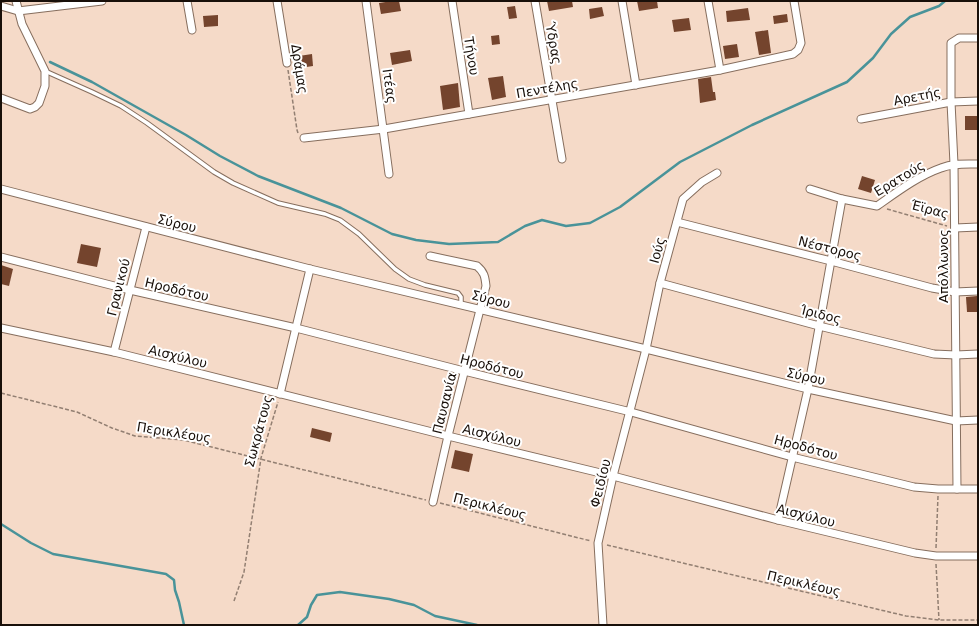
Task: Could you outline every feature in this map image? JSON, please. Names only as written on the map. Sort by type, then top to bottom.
[{"type":"street","points":[[1,98],[30,108],[35,107],[39,103],[45,86],[45,71],[29,41],[22,24],[16,1]]},
{"type":"street","points":[[1,6],[18,11],[100,1]]},
{"type":"street","points":[[187,1],[192,30]]},
{"type":"street","name":"Δράμας","points":[[277,1],[287,63]]},
{"type":"street","name":"Ιτέας","points":[[366,1],[389,174]]},
{"type":"street","name":"Τήνου","points":[[452,1],[469,114]]},
{"type":"street","name":"Ύδρας","points":[[535,1],[562,159]]},
{"type":"street","points":[[622,1],[636,85]]},
{"type":"street","points":[[708,1],[720,70]]},
{"type":"street","name":"Πεντέλης","points":[[304,138],[384,129],[720,70],[793,54],[798,50],[801,42],[794,1]]},
{"type":"street","name":"Απόλλωνος","points":[[957,489],[955,228],[951,102],[952,43],[958,38],[978,38]]},
{"type":"street","name":"Αρετής","points":[[861,119],[951,102],[978,101]]},
{"type":"street","name":"Ερατούς","points":[[810,189],[842,199],[877,206],[910,183],[941,168],[954,164],[978,164]]},
{"type":"street","name":"Ιούς","points":[[646,348],[660,283],[683,199],[702,182],[717,173]]},
{"type":"street","name":"Σύρου","points":[[1,189],[310,269],[646,348],[808,389],[956,421],[978,420]]},
{"type":"street","points":[[778,520],[808,389],[842,199]]},
{"type":"street","name":"Νέστορος","points":[[677,222],[932,288],[955,292],[978,291]]},
{"type":"street","name":"Γρανικού","points":[[114,352],[146,227]]},
{"type":"street","name":"Έϊρας","points":[[955,228],[978,227]]},
{"type":"street","name":"Παυσανία","points":[[430,256],[477,266],[483,271],[486,286],[448,436],[434,502]]},
{"type":"street","name":"Ηροδότου","points":[[1,257],[130,290],[296,328],[631,412],[792,457],[914,487],[938,489],[978,489]]},
{"type":"street","name":"Σωκράτους","points":[[280,394],[310,269]]},
{"type":"street","name":"Ίριδος","points":[[660,283],[819,326],[934,354],[978,354]]},
{"type":"street","name":"Αισχύλου","points":[[1,328],[114,352],[613,476],[778,520],[916,553],[936,556],[978,556]]},
{"type":"street","name":"Φειδίου","points":[[604,625],[598,543],[613,476],[631,412],[646,348]]},
{"type":"lane","points":[[45,71],[121,106],[147,123],[208,168],[228,180],[278,203],[325,214],[340,220],[359,234],[402,274],[417,283],[458,293],[461,296],[461,304]]},
{"type":"path","name":"Δράμας","points":[[287,63],[297,130],[299,135],[304,138]]},
{"type":"path","name":"Έϊρας","points":[[877,206],[955,228]]},
{"type":"path","name":"Περικλέους","points":[[1,393],[77,412],[112,428],[135,436],[183,440],[261,458],[598,543],[906,616],[939,620],[978,620]]},
{"type":"path","name":"Σωκράτους","points":[[234,601],[244,572],[261,458],[280,394]]},
{"type":"building","points":[[399,1],[401,11],[381,14],[379,3]]},
{"type":"building","points":[[547,1],[572,1],[573,7],[549,11]]},
{"type":"building","points":[[637,1],[657,1],[658,8],[639,11]]},
{"type":"building","points":[[515,6],[517,18],[509,19],[507,7]]},
{"type":"building","points":[[602,7],[604,16],[590,19],[589,9]]},
{"type":"building","points":[[748,8],[750,20],[727,22],[726,11]]},
{"type":"building","points":[[787,14],[788,22],[774,24],[773,16]]},
{"type":"building","points":[[218,15],[218,26],[204,27],[203,16]]},
{"type":"building","points":[[689,18],[691,30],[674,32],[672,20]]},
{"type":"building","points":[[768,30],[771,53],[759,55],[755,32]]},
{"type":"building","points":[[499,35],[500,44],[492,45],[491,36]]},
{"type":"building","points":[[737,44],[739,57],[725,59],[723,46]]},
{"type":"building","points":[[410,50],[412,61],[392,65],[390,53]]},
{"type":"building","points":[[312,54],[313,66],[300,68],[299,56]]},
{"type":"building","points":[[503,76],[506,97],[492,100],[488,78]]},
{"type":"building","points":[[711,77],[713,92],[715,92],[716,100],[700,103],[698,79]]},
{"type":"building","points":[[458,83],[460,107],[443,110],[440,86]]},
{"type":"building","points":[[965,116],[978,116],[978,130],[965,130]]},
{"type":"building","points":[[862,176],[875,180],[871,193],[858,189]]},
{"type":"building","points":[[81,244],[101,248],[97,267],[77,263]]},
{"type":"building","points":[[1,265],[13,269],[9,286],[1,284]]},
{"type":"building","points":[[977,296],[978,312],[967,312],[966,297]]},
{"type":"building","points":[[312,428],[332,433],[330,442],[310,437]]},
{"type":"building","points":[[455,450],[473,454],[469,472],[451,468]]},
{"type":"waterway","points":[[50,62],[92,82],[220,156],[258,176],[341,208],[392,234],[416,240],[449,244],[498,242],[525,226],[542,220],[566,226],[590,223],[620,207],[680,162],[752,125],[847,82],[873,58],[891,34],[910,17],[939,6],[945,1]]},
{"type":"waterway","points":[[1,524],[31,543],[53,554],[166,574],[174,580],[184,625]]},
{"type":"waterway","points":[[298,625],[307,617],[311,605],[317,595],[340,592],[389,599],[414,605],[435,616],[477,625]]}]
